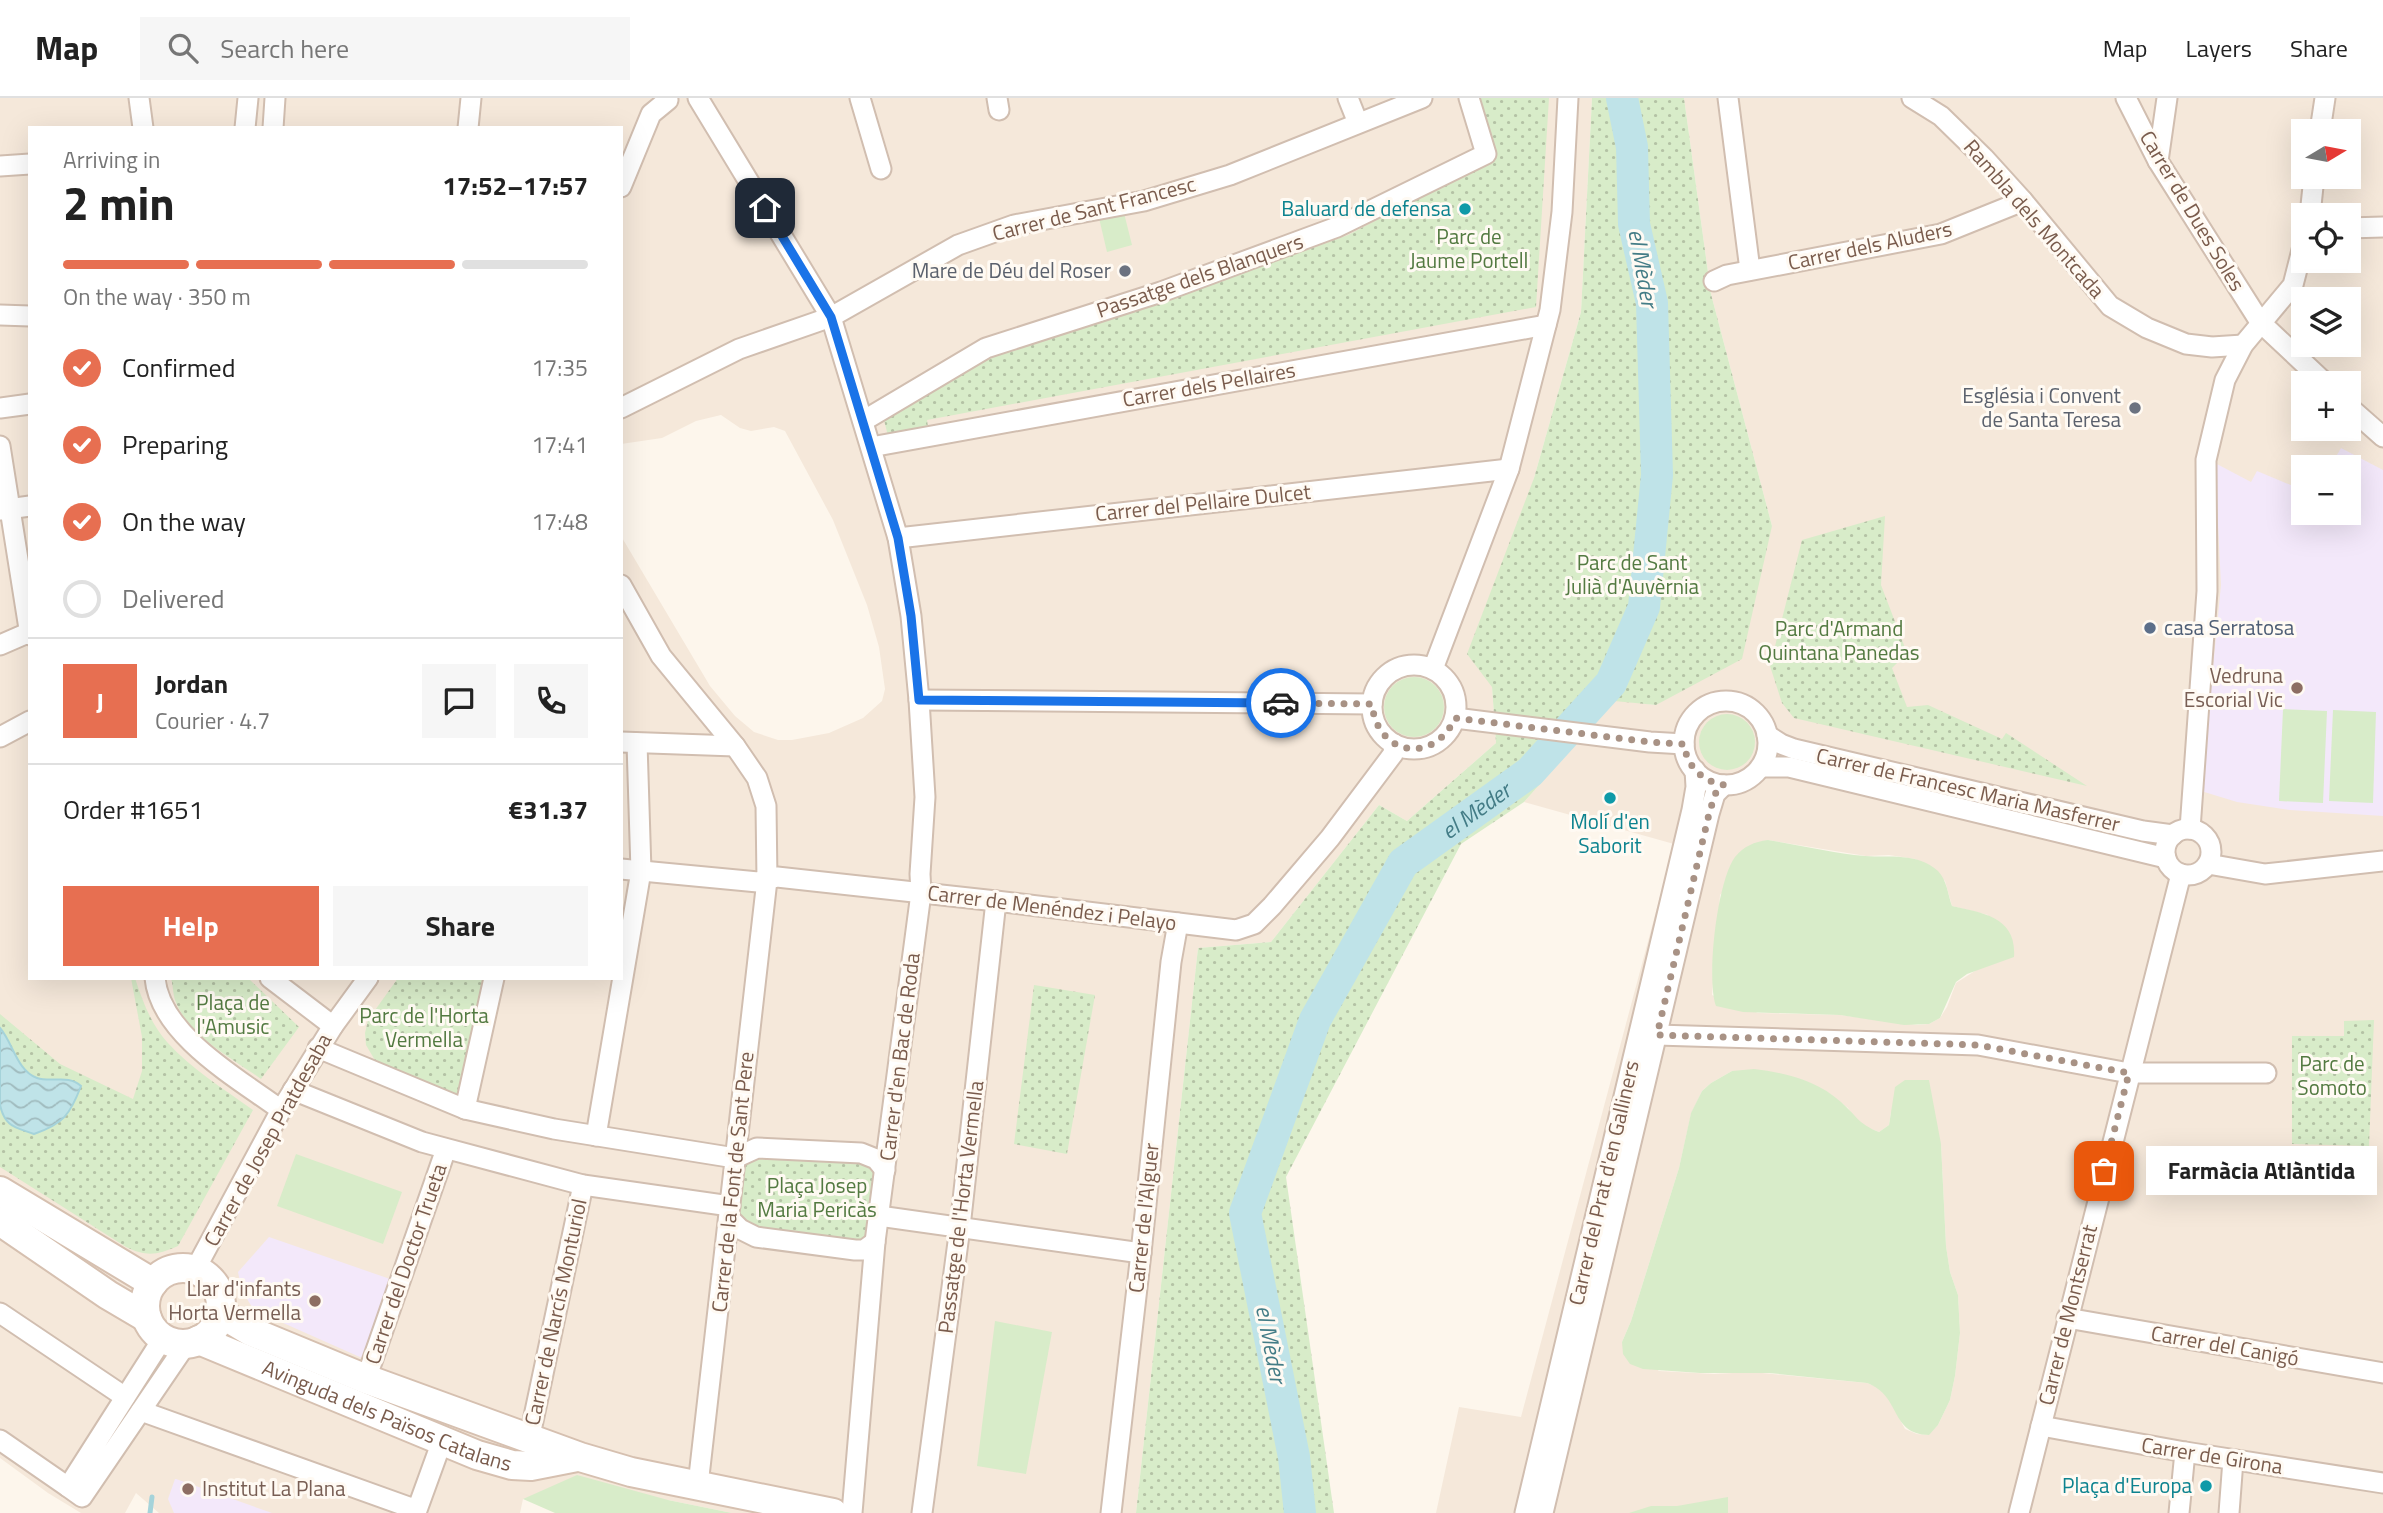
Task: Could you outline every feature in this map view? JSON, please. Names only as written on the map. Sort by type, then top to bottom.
[{"type":"street","points":[[139,98],[143,126]]},
{"type":"street","points":[[245,126],[248,98]]},
{"type":"street","points":[[273,126],[275,98]]},
{"type":"street","points":[[468,126],[471,98]]},
{"type":"street","points":[[623,182],[651,114],[668,99],[687,104],[696,98]]},
{"type":"street","name":"Carrer d'en Bac de Roda","points":[[696,98],[831,317],[898,538],[911,616],[925,797],[920,893],[875,1242],[852,1513]]},
{"type":"street","points":[[860,98],[881,169]]},
{"type":"street","points":[[1348,98],[1358,123]]},
{"type":"street","name":"Carrer de Sant Francesc","points":[[623,407],[739,349],[831,317],[958,244],[1014,225],[1144,201],[1230,175],[1422,98]]},
{"type":"street","name":"Passatge dels Blanquers","points":[[863,421],[986,348],[1161,292],[1337,227],[1486,155],[1469,98]]},
{"type":"street","points":[[1433,669],[1509,470],[1546,325],[1562,212],[1568,98]]},
{"type":"street","points":[[1728,98],[1750,270]]},
{"type":"street","name":"Rambla dels Montcada","points":[[1912,98],[1941,116],[2023,201],[2110,306],[2147,328],[2186,344],[2212,347],[2243,345]]},
{"type":"street","name":"Carrer de Dues Soles","points":[[2126,98],[2158,161],[2261,322],[2312,371]]},
{"type":"street","points":[[2158,161],[2166,98]]},
{"type":"street","points":[[2322,119],[2325,98]]},
{"type":"street","points":[[0,166],[28,164]]},
{"type":"street","name":"Carrer dels Aluders","points":[[1714,281],[1750,270],[1941,234],[2023,201]]},
{"type":"street","points":[[2361,228],[2383,227]]},
{"type":"street","points":[[2181,832],[2207,591],[2206,460],[2225,380],[2243,345],[2293,285],[2296,273]]},
{"type":"street","points":[[0,315],[28,316]]},
{"type":"street","name":"Carrer dels Pellaires","points":[[871,446],[1546,325]]},
{"type":"street","points":[[0,408],[28,404]]},
{"type":"street","points":[[2361,418],[2383,437]]},
{"type":"street","points":[[0,446],[4,509],[28,624]]},
{"type":"street","name":"Carrer del Pellaire Dulcet","points":[[898,538],[1509,470]]},
{"type":"street","points":[[4,509],[28,506]]},
{"type":"street","name":"Carrer de la Font de Sant Pere","points":[[623,589],[661,656],[735,746],[757,778],[766,806],[768,880],[698,1485]]},
{"type":"street","points":[[0,645],[28,635]]},
{"type":"street","points":[[1412,665],[1433,669],[1450,684],[1454,695],[1455,718],[1450,729],[1431,746],[1419,749],[1394,744],[1377,727],[1372,704],[1375,692],[1381,681],[1400,667],[1412,665]]},
{"type":"street","points":[[919,700],[1372,704]]},
{"type":"street","points":[[1717,701],[1731,701],[1749,707],[1763,723],[1767,735],[1768,748],[1761,767],[1747,779],[1724,785],[1706,780],[1695,770],[1687,758],[1684,744],[1686,730],[1693,717],[1703,707],[1717,701]]},
{"type":"street","points":[[1455,718],[1664,744],[1684,744]]},
{"type":"street","points":[[0,737],[28,722]]},
{"type":"street","name":"Carrer de Francesc Maria Masferrer","points":[[1767,735],[1794,749],[2143,831],[2181,832]]},
{"type":"street","points":[[623,931],[631,870],[629,743],[735,746]]},
{"type":"street","name":"Carrer de Menéndez i Pelayo","points":[[631,870],[758,882],[777,877],[1237,930],[1247,928],[1262,918],[1330,838],[1392,754],[1394,744]]},
{"type":"street","name":"Carrer de Francesc Maria Masferrer","points":[[1761,767],[1789,767],[2166,858]]},
{"type":"street","name":"Carrer del Prat d'en Galliners","points":[[1525,1513],[1692,810],[1696,787],[1695,770]]},
{"type":"street","name":"Carrer del Prat d'en Galliners","points":[[1543,1513],[1709,814],[1715,794],[1724,785]]},
{"type":"street","points":[[2181,832],[2199,832],[2207,839],[2211,854],[2208,864],[2199,873],[2181,874],[2172,868],[2166,858],[2166,845],[2181,832]]},
{"type":"street","points":[[2208,864],[2265,874],[2383,861]]},
{"type":"street","name":"Carrer de Montserrat","points":[[2019,1513],[2181,874]]},
{"type":"street","name":"Passatge de l'Horta Vermella","points":[[922,1513],[960,1227],[996,901]]},
{"type":"street","name":"Carrer de l'Alguer","points":[[1111,1513],[1171,962],[1178,923]]},
{"type":"street","points":[[155,980],[156,989],[176,1027],[215,1062],[281,1110]]},
{"type":"street","points":[[273,980],[332,1026]]},
{"type":"street","name":"Carrer de Josep Pratdesaba","points":[[195,1270],[281,1110],[332,1026],[367,980]]},
{"type":"street","points":[[465,1109],[494,980]]},
{"type":"street","points":[[596,1136],[617,980]]},
{"type":"street","points":[[1657,1035],[1978,1045],[2129,1073],[2266,1073]]},
{"type":"street","points":[[318,1048],[465,1109],[554,1129],[735,1158],[757,1148],[861,1153],[876,1159],[885,1170]]},
{"type":"street","points":[[293,1090],[422,1142],[446,1149],[583,1185],[729,1212],[740,1229],[756,1237],[855,1251],[864,1250],[875,1242]]},
{"type":"street","name":"Carrer del Doctor Trueta","points":[[366,1379],[446,1149]]},
{"type":"street","name":"Carrer de Narcís Monturiol","points":[[529,1440],[583,1185]]},
{"type":"street","points":[[0,1191],[153,1283]]},
{"type":"street","points":[[880,1216],[1141,1252]]},
{"type":"street","name":"Avinguda dels Països Catalans","points":[[0,1221],[108,1295],[174,1335],[442,1441],[512,1465],[531,1466],[580,1457]]},
{"type":"street","points":[[68,1487],[125,1397],[174,1335],[209,1333],[216,1324],[221,1304],[216,1287],[210,1279],[195,1270],[172,1269],[161,1275],[153,1283],[146,1300],[174,1335]]},
{"type":"street","points":[[0,1313],[125,1397]]},
{"type":"street","name":"Avinguda dels Països Catalans","points":[[220,1313],[250,1331],[366,1379],[580,1457],[631,1472],[833,1513]]},
{"type":"street","name":"Carrer del Canigó","points":[[2067,1318],[2383,1373]]},
{"type":"street","points":[[0,1440],[82,1497],[141,1411],[174,1335]]},
{"type":"street","points":[[141,1411],[417,1510],[442,1441]]},
{"type":"street","name":"Carrer de Girona","points":[[2041,1426],[2383,1483]]},
{"type":"street","points":[[2179,1513],[2185,1452]]},
{"type":"street","points":[[2229,1513],[2233,1460]]},
{"type":"shaded area","points":[[0,98],[1592,98],[1581,312],[1534,478],[1492,687],[1496,743],[1407,821],[1379,805],[1271,942],[1198,948],[1136,1513],[732,1513],[668,1500],[523,1499],[520,1513],[159,1513],[136,1493],[125,1513],[81,1513],[0,1458]]},
{"type":"shaded area","points":[[1684,98],[2383,98],[2383,1513],[1436,1513],[1459,1407],[1521,1417],[1674,844],[1524,802],[1614,700],[1656,705],[1772,526],[1711,294]],"holes":[[[1768,840],[1866,856],[1889,855],[1915,859],[1926,864],[1945,881],[1952,906],[1988,915],[1978,969],[1956,983],[1940,1018],[1929,1024],[1917,1025],[1840,1015],[1758,1013],[1712,995],[1720,895]],[[1732,1071],[1815,1086],[1848,1108],[1856,1120],[1866,1127],[1879,1132],[1889,1125],[1891,1112],[1941,1144],[1946,1246],[1950,1272],[1958,1295],[1960,1333],[1950,1400],[1938,1425],[1928,1435],[1905,1429],[1888,1397],[1880,1388],[1867,1383],[1752,1372],[1714,1374],[1659,1371],[1622,1342],[1679,1168],[1691,1114],[1702,1091]]]},
{"type":"shaded area","name":"Vedruna Escorial Vic","points":[[2341,448],[2354,455],[2337,455]]},
{"type":"shaded area","name":"Vedruna Escorial Vic","points":[[2361,458],[2383,470],[2383,816],[2290,810],[2237,802],[2201,791],[2221,585],[2215,463],[2251,482],[2257,471],[2291,485],[2291,525],[2361,525]]},
{"type":"shaded area","name":"Llar d'infants Horta Vermella","points":[[269,1237],[390,1279],[362,1358],[254,1310],[242,1291],[238,1272]]},
{"type":"shaded area","name":"Institut La Plana","points":[[175,1479],[272,1513],[174,1513],[168,1499]]},
{"type":"green space","name":"Parc de Jaume Portell","points":[[1478,98],[1549,98],[1536,307],[927,420],[929,433],[889,440],[882,412],[989,357],[1149,307],[1348,235],[1495,158]]},
{"type":"green space","name":"Parc de Sant Julià d'Auvèrnia","points":[[1592,98],[1684,98],[1711,294],[1772,526],[1742,659],[1656,705],[1614,701],[1524,802],[1461,844],[1286,1177],[1334,1513],[1136,1513],[1198,948],[1271,942],[1379,805],[1407,821],[1496,743],[1492,687],[1467,654],[1534,478],[1581,312]]},
{"type":"green space","points":[[1124,213],[1132,245],[1107,252],[1099,218]]},
{"type":"green space","name":"Parc d'Armand Quintana Panedas","points":[[1885,516],[1881,585],[1907,653],[1892,668],[1907,707],[1928,705],[2002,739],[2006,733],[2087,786],[1794,718],[1782,703],[1770,666],[1802,540]]},
{"type":"green space","points":[[1408,677],[1420,677],[1439,690],[1444,707],[1442,719],[1431,732],[1420,737],[1408,737],[1389,724],[1384,713],[1384,701],[1397,682]]},
{"type":"green space","points":[[2283,709],[2327,711],[2323,803],[2279,801]]},
{"type":"green space","points":[[2333,710],[2376,712],[2373,803],[2329,801]]},
{"type":"green space","points":[[1727,714],[1738,716],[1747,722],[1753,731],[1753,753],[1747,762],[1738,768],[1727,770],[1716,768],[1707,762],[1701,753],[1699,742],[1701,731],[1707,722],[1716,716]]},
{"type":"green space","points":[[1768,840],[1853,855],[1912,858],[1930,865],[1943,879],[1952,906],[1986,915],[2004,925],[2010,933],[2014,957],[1967,974],[1956,982],[1940,1018],[1929,1024],[1904,1025],[1840,1015],[1743,1012],[1716,1006],[1713,993],[1713,953],[1723,887],[1738,853],[1750,845]]},
{"type":"green space","points":[[131,980],[136,980],[161,1035],[176,1052],[253,1110],[178,1246],[152,1254],[126,1247],[0,1167],[0,1014],[60,1064],[133,1099],[142,1071],[142,1037]]},
{"type":"green space","name":"Plaça de l'Amusic","points":[[171,980],[250,980],[299,1027],[261,1079],[200,1035],[181,1013],[175,1000]]},
{"type":"green space","name":"Parc de l'Horta Vermella","points":[[397,980],[486,980],[458,1097],[376,1062],[366,1045],[368,1020]]},
{"type":"green space","points":[[1034,985],[1095,995],[1067,1154],[1014,1144]]},
{"type":"green space","name":"Parc de Somoto","points":[[2374,1020],[2369,1146],[2292,1144],[2292,1036],[2344,1036],[2344,1021]]},
{"type":"green space","points":[[1754,1069],[1789,1075],[1821,1088],[1862,1122],[1879,1132],[1889,1125],[1895,1087],[1905,1080],[1929,1080],[1941,1144],[1946,1246],[1950,1272],[1958,1295],[1960,1333],[1950,1400],[1938,1425],[1929,1435],[1907,1428],[1886,1396],[1867,1383],[1769,1373],[1700,1373],[1643,1369],[1630,1364],[1623,1354],[1622,1342],[1679,1168],[1691,1113],[1702,1091],[1711,1083],[1732,1071]]},
{"type":"green space","points":[[296,1154],[402,1192],[383,1244],[277,1206]]},
{"type":"green space","name":"Plaça Josep Maria Pericàs","points":[[750,1157],[857,1161],[870,1166],[875,1174],[876,1188],[864,1242],[745,1226],[739,1215],[746,1163]]},
{"type":"green space","points":[[995,1321],[1052,1332],[1026,1474],[977,1466]]},
{"type":"green space","points":[[577,1475],[668,1500],[732,1513],[555,1513],[523,1499]]},
{"type":"green space","points":[[1728,1497],[1728,1513],[1629,1513],[1651,1506],[1677,1506]]},
{"type":"water","points":[[0,1028],[20,1063],[30,1074],[43,1079],[71,1080],[81,1086],[64,1117],[34,1134],[12,1125],[2,1112]]},
{"type":"waterway","name":"el Mèder","points":[[1300,1513],[1294,1457],[1245,1213],[1315,1020],[1403,863],[1530,772],[1611,683],[1644,607],[1657,475],[1652,303],[1634,224],[1632,147],[1622,98]]},
{"type":"waterway","points":[[150,1513],[152,1497]]},
{"type":"way so far","points":[[1281,703],[1372,704],[1377,727],[1394,744],[1406,748],[1431,746],[1450,729],[1455,718],[1684,744],[1687,758],[1700,776],[1724,785],[1715,794],[1709,814],[1657,1035],[1978,1045],[2129,1073],[2104,1171]]},
{"type":"place","name":"Baluard de defensa","points":[[1465,209]]},
{"type":"place","name":"Mare de Déu del Roser","points":[[1125,271]]},
{"type":"place","name":"Església i Convent de Santa Teresa","points":[[2135,408]]},
{"type":"place","name":"casa Serratosa","points":[[2150,628]]},
{"type":"place","name":"Vedruna Escorial Vic","points":[[2297,688]]},
{"type":"place","name":"Molí d'en Saborit","points":[[1610,798]]},
{"type":"place","name":"Farmàcia Atlàntida","points":[[2104,1171]]},
{"type":"place","name":"Llar d'infants Horta Vermella","points":[[315,1301]]},
{"type":"place","name":"Plaça d'Europa","points":[[2206,1486]]},
{"type":"place","name":"Institut La Plana","points":[[188,1489]]},
{"type":"route","points":[[765,208],[831,317],[898,538],[911,616],[919,700],[1281,703]]}]
